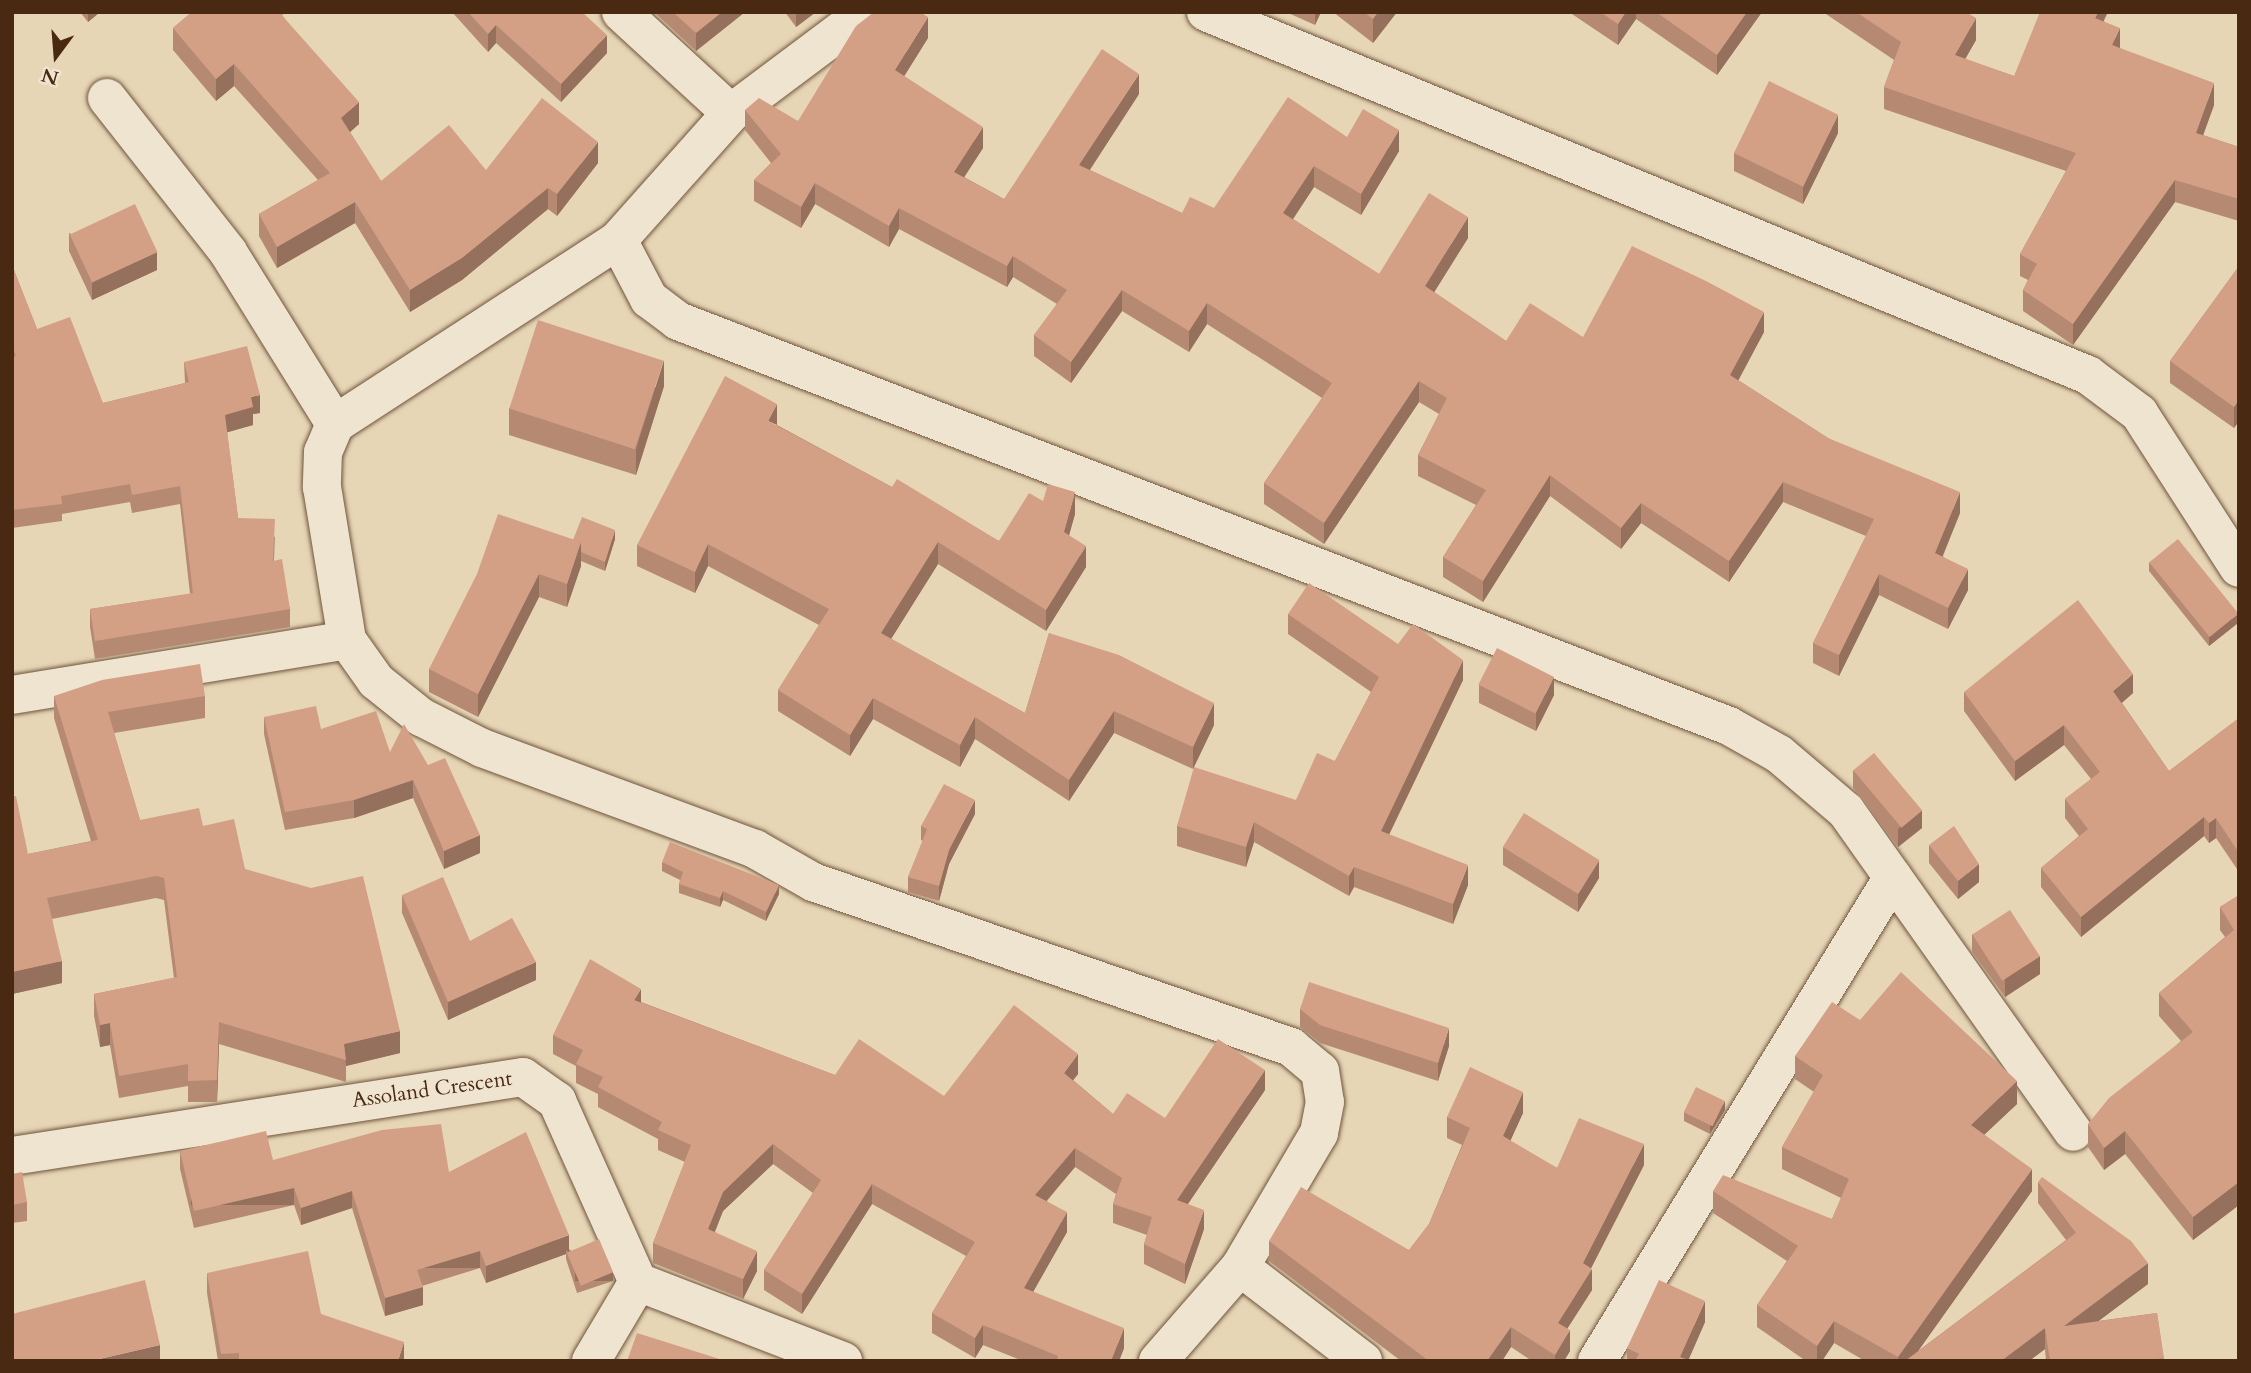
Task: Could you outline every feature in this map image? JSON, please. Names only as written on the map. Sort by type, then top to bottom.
[{"type":"street","points":[[621,12],[731,113]]},
{"type":"street","points":[[866,12],[731,113],[618,240],[335,424],[323,452],[322,487],[347,640],[376,681],[447,734],[755,849],[813,882],[1291,1047],[1320,1071],[1325,1102],[1319,1133],[1240,1267],[1158,1361]]},
{"type":"street","points":[[1206,12],[2088,375],[2139,413],[2226,519],[2239,568]]},
{"type":"street","points":[[107,98],[228,252],[335,424]]},
{"type":"street","points":[[618,240],[649,299],[678,321],[1729,726],[1779,754],[1846,811],[2073,1132]]},
{"type":"street","points":[[12,695],[347,640]]},
{"type":"street","points":[[1597,1361],[1893,877]]},
{"type":"street","name":"Assoland Crescent","points":[[12,1156],[523,1077],[557,1101],[638,1282]]},
{"type":"street","points":[[1240,1267],[1363,1361]]},
{"type":"street","points":[[591,1361],[638,1282],[843,1361]]},
{"type":"building","points":[[192,12],[279,12],[359,102],[341,118],[381,181],[449,125],[486,170],[542,98],[598,142],[557,194],[548,188],[462,258],[410,290],[355,202],[277,247],[259,214],[330,173],[234,64],[216,79],[173,28]]},
{"type":"building","points":[[468,12],[582,12],[607,35],[561,84],[496,25],[488,34]]},
{"type":"building","points":[[673,12],[722,12],[696,33]]},
{"type":"building","points":[[874,12],[920,12],[928,17],[895,70],[983,127],[954,172],[1004,199],[1102,49],[1139,74],[1079,165],[1182,213],[1190,197],[1214,208],[1288,97],[1347,137],[1363,109],[1399,130],[1361,194],[1314,166],[1283,213],[1379,274],[1429,193],[1468,217],[1425,286],[1506,341],[1530,303],[1583,337],[1632,246],[1764,312],[1730,375],[1828,438],[1960,492],[1935,553],[1968,569],[1948,608],[1879,574],[1839,655],[1813,643],[1874,519],[1783,482],[1729,561],[1641,503],[1621,528],[1550,475],[1483,581],[1443,557],[1486,490],[1418,455],[1447,398],[1419,381],[1324,523],[1264,483],[1332,383],[1207,303],[1189,331],[1122,290],[1071,362],[1034,335],[1067,290],[1013,256],[1007,266],[899,208],[889,226],[815,183],[801,207],[754,180],[781,154],[745,110],[759,98],[798,121],[856,26]]},
{"type":"building","points":[[1364,12],[1378,12],[1373,19]]},
{"type":"building","points":[[1600,12],[1626,12],[1618,24]]},
{"type":"building","points":[[1656,12],[1747,12],[1717,55]]},
{"type":"building","points":[[1856,12],[1966,12],[1976,18],[1955,55],[2014,76],[2040,12],[2098,12],[2095,18],[2120,28],[2112,45],[2214,83],[2196,133],[2239,147],[2239,199],[2175,180],[2073,324],[2023,290],[2037,264],[2020,254],[2076,153],[1884,87],[1901,42]]},
{"type":"building","points":[[1769,81],[1838,115],[1803,187],[1734,153]]},
{"type":"building","points":[[135,204],[157,252],[92,282],[70,234]]},
{"type":"building","points":[[12,265],[37,329],[70,317],[103,403],[189,382],[184,362],[247,346],[260,395],[251,397],[253,407],[225,415],[238,518],[275,519],[273,561],[282,559],[290,609],[95,641],[90,609],[193,593],[180,486],[132,495],[130,484],[61,496],[62,504],[12,510],[12,357],[16,356],[12,346]]},
{"type":"building","points":[[2239,266],[2239,400],[2234,407],[2170,361]]},
{"type":"building","points":[[538,320],[664,361],[635,449],[509,408]]},
{"type":"building","points":[[725,376],[777,404],[768,421],[892,487],[897,479],[999,541],[1029,493],[1043,501],[1048,484],[1075,492],[1064,532],[1086,546],[1046,610],[938,542],[881,633],[1025,713],[1049,633],[1119,655],[1214,703],[1193,747],[1114,711],[1069,780],[975,717],[960,745],[873,698],[850,735],[778,690],[829,609],[708,544],[695,572],[637,545]]},
{"type":"building","points":[[498,514],[581,542],[567,584],[539,574],[478,694],[429,669],[477,574]]},
{"type":"building","points":[[582,517],[615,530],[605,562],[581,552],[581,542],[573,540]]},
{"type":"building","points":[[2178,539],[2238,614],[2210,637],[2149,562]]},
{"type":"building","points":[[1309,583],[1398,644],[1413,624],[1463,660],[1381,831],[1468,865],[1453,904],[1354,867],[1349,876],[1254,822],[1246,847],[1177,826],[1194,767],[1296,800],[1317,753],[1335,761],[1379,677],[1288,614]]},
{"type":"building","points":[[2078,600],[2133,674],[2113,691],[2169,771],[2239,718],[2239,853],[2216,818],[2209,823],[2204,817],[2081,917],[2041,868],[2088,829],[2065,799],[2100,772],[2064,725],[2015,761],[1964,692]]},
{"type":"building","points":[[1497,648],[1554,677],[1535,714],[1478,685]]},
{"type":"building","points":[[200,664],[205,696],[108,712],[140,820],[199,808],[203,826],[234,819],[245,869],[311,888],[363,876],[400,1031],[344,1044],[346,1060],[219,1022],[217,1080],[188,1081],[188,1064],[119,1076],[110,1023],[100,1025],[94,994],[177,977],[164,878],[156,876],[47,898],[62,961],[12,972],[12,797],[16,796],[28,854],[98,840],[54,696],[102,680]]},
{"type":"building","points":[[316,706],[321,729],[376,711],[390,752],[404,724],[428,765],[445,758],[480,835],[444,851],[413,780],[354,800],[285,812],[264,717]]},
{"type":"building","points":[[1874,753],[1922,810],[1902,828],[1853,770]]},
{"type":"building","points":[[944,784],[975,800],[949,850],[939,886],[908,877],[927,829],[921,826]]},
{"type":"building","points":[[1524,813],[1599,860],[1578,894],[1503,847]]},
{"type":"building","points":[[1954,826],[1979,864],[1958,881],[1929,845]]},
{"type":"building","points":[[670,842],[779,885],[766,912],[723,891],[720,898],[679,884],[683,872],[662,862]]},
{"type":"building","points":[[443,877],[470,941],[512,918],[536,962],[448,1002],[402,895]]},
{"type":"building","points":[[2239,895],[2239,1182],[2193,1217],[2125,1131],[2104,1148],[2088,1124],[2109,1098],[2193,1032],[2159,993],[2234,930],[2220,907]]},
{"type":"building","points":[[2010,910],[2040,956],[2002,981],[1972,935]]},
{"type":"building","points":[[590,959],[641,989],[634,1000],[835,1075],[859,1039],[944,1096],[1014,1005],[1078,1054],[1064,1073],[1113,1114],[1127,1093],[1165,1118],[1218,1039],[1265,1070],[1177,1200],[1204,1210],[1185,1264],[1144,1244],[1152,1217],[1113,1204],[1122,1178],[1075,1148],[1035,1195],[1067,1212],[1024,1288],[1124,1328],[1111,1361],[1057,1361],[1058,1356],[983,1325],[975,1338],[932,1313],[975,1242],[872,1184],[802,1294],[764,1270],[821,1180],[773,1144],[723,1192],[708,1229],[757,1251],[743,1279],[653,1243],[691,1145],[658,1130],[662,1122],[598,1087],[603,1077],[576,1064],[583,1050],[553,1035]]},
{"type":"building","points":[[1901,972],[2017,1081],[1971,1125],[2032,1169],[1898,1357],[1834,1321],[1817,1346],[1757,1305],[1798,1246],[1713,1191],[1723,1175],[1832,1219],[1849,1179],[1782,1147],[1823,1075],[1795,1056],[1832,1002],[1860,1020]]},
{"type":"building","points":[[1309,982],[1449,1028],[1438,1063],[1320,1025],[1300,1009]]},
{"type":"building","points":[[1470,1067],[1523,1092],[1503,1136],[1557,1168],[1579,1118],[1644,1144],[1583,1263],[1592,1269],[1558,1323],[1570,1330],[1555,1355],[1511,1327],[1487,1361],[1429,1361],[1269,1241],[1301,1187],[1409,1250],[1429,1224],[1470,1128],[1447,1117]]},
{"type":"building","points":[[1696,1087],[1725,1101],[1712,1126],[1684,1112]]},
{"type":"building","points":[[441,1124],[449,1172],[526,1132],[569,1235],[486,1266],[480,1251],[417,1270],[423,1287],[385,1298],[352,1191],[301,1208],[294,1188],[194,1211],[180,1151],[266,1131],[273,1160],[382,1130]]},
{"type":"building","points":[[22,1172],[27,1202],[12,1205],[12,1174]]},
{"type":"building","points":[[2042,1177],[2131,1241],[2148,1263],[2064,1326],[2157,1313],[2164,1358],[2145,1361],[2050,1361],[2045,1328],[2001,1361],[1905,1361],[2076,1233],[2038,1182]]},
{"type":"building","points":[[599,1239],[613,1272],[581,1286],[567,1253]]},
{"type":"building","points":[[308,1251],[321,1314],[404,1342],[398,1361],[239,1361],[239,1353],[221,1354],[207,1273]]},
{"type":"building","points":[[145,1280],[160,1345],[91,1361],[12,1361],[12,1314]]},
{"type":"building","points":[[1659,1280],[1705,1301],[1680,1357],[1692,1361],[1635,1361],[1639,1354],[1627,1348]]},
{"type":"building","points":[[637,1333],[726,1361],[627,1361]]}]
